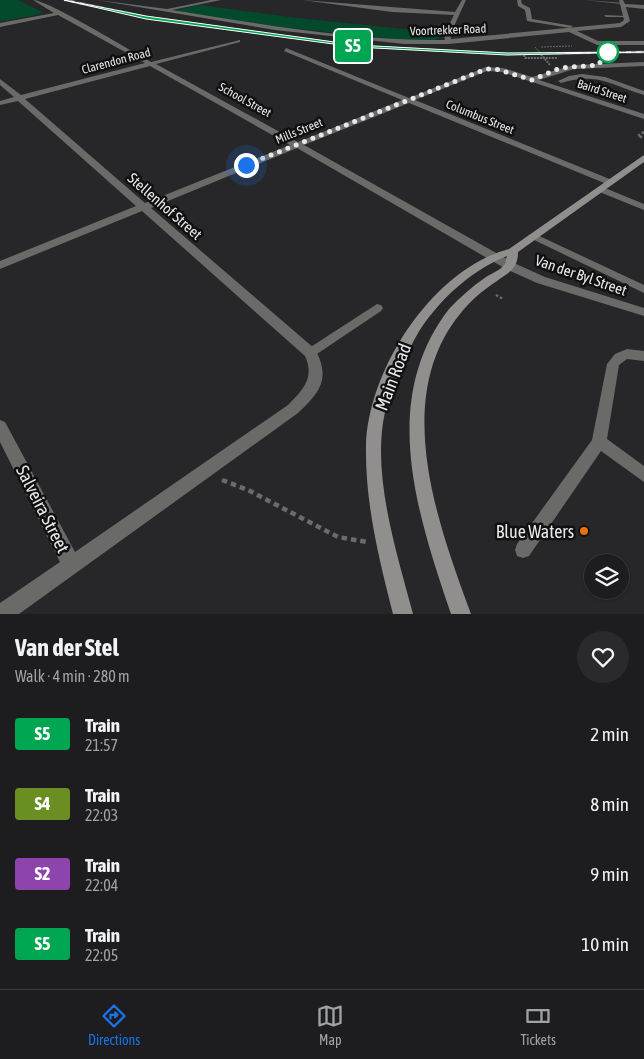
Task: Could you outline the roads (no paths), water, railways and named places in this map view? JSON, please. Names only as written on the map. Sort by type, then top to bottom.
[{"type":"main road","name":"Main Road","points":[[462,614],[436,543],[423,494],[417,445],[417,416],[421,383],[429,357],[453,314],[533,236],[644,158]]},
{"type":"main road","name":"Main Road","points":[[403,614],[385,545],[377,494],[376,419],[384,392],[398,358],[421,318],[442,294],[492,256]]},
{"type":"street","name":"School Street","points":[[35,0],[297,145],[492,256]]},
{"type":"street","name":"Voortrekker Road","points":[[99,0],[332,34],[404,42],[449,42],[622,25],[626,24],[626,17]]},
{"type":"street","points":[[160,10],[219,0]]},
{"type":"street","points":[[304,0],[392,10],[457,14]]},
{"type":"street","points":[[449,42],[447,37],[464,0]]},
{"type":"street","points":[[520,0],[520,6],[528,9],[529,20],[563,24],[597,43],[644,43]]},
{"type":"street","points":[[626,17],[622,3],[644,7]]},
{"type":"street","points":[[0,25],[60,13]]},
{"type":"street","name":"Clarendon Road","points":[[0,103],[238,41]]},
{"type":"street","name":"Columbus Street","points":[[286,50],[609,182]]},
{"type":"street","points":[[532,80],[551,71],[569,66],[644,64]]},
{"type":"street","name":"Mills Street","points":[[0,265],[478,71],[496,69]]},
{"type":"street","name":"Baird Street","points":[[496,69],[644,117]]},
{"type":"street","points":[[561,81],[569,76],[587,75],[644,93]]},
{"type":"street","name":"Stellenhof Street","points":[[0,81],[310,353]]},
{"type":"street","name":"Van der Byl Street","points":[[492,256],[511,258],[541,280],[644,312]]},
{"type":"street","points":[[2,614],[293,409],[310,394],[317,378],[317,365],[310,353]]},
{"type":"street","name":"Salveira Street","points":[[0,427],[72,565]]},
{"type":"lane","points":[[586,0],[622,3]]},
{"type":"lane","points":[[606,16],[626,17]]},
{"type":"lane","points":[[600,189],[644,207]]},
{"type":"lane","points":[[533,236],[644,289]]},
{"type":"lane","points":[[310,353],[378,308]]},
{"type":"lane","points":[[523,550],[599,442],[613,364],[621,354],[644,356]]},
{"type":"lane","points":[[599,442],[644,475]]},
{"type":"railway","points":[[65,0],[146,17],[356,46],[507,54],[644,52]]},
{"type":"train","name":"S5","points":[[66,0],[102,10],[146,17],[262,35],[356,46],[433,52],[507,54],[644,52]]},
{"type":"place","name":"Blue Waters","points":[[584,531]]}]
